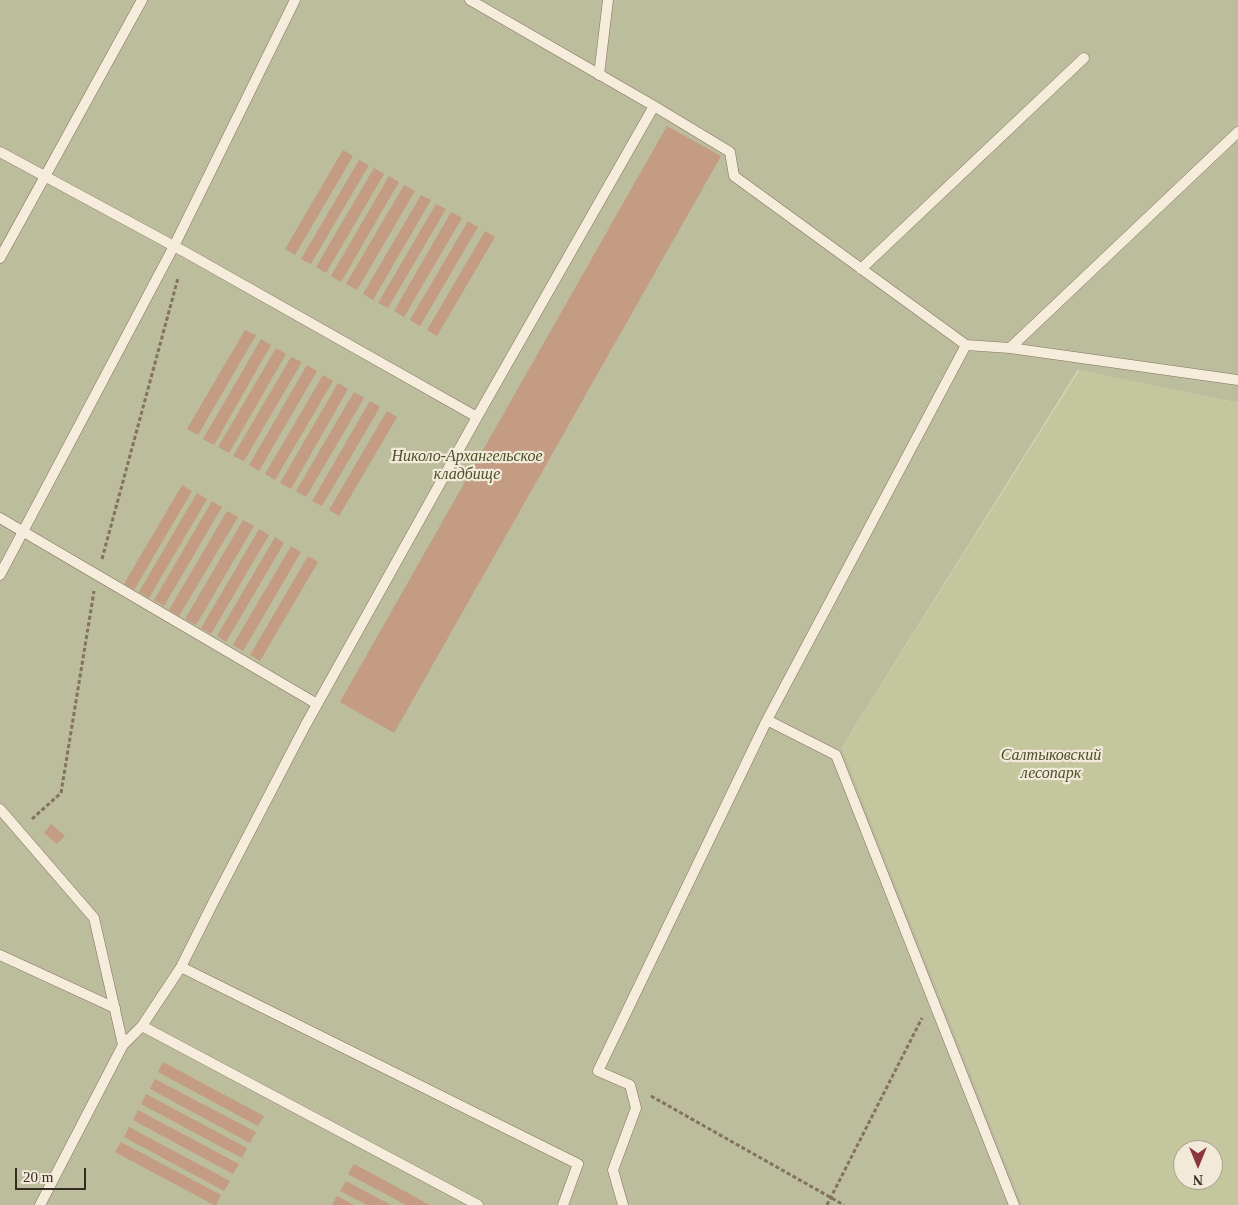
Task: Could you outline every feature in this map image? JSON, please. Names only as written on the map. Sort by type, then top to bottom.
[{"type":"lane","points":[[0,258],[142,0]]},
{"type":"lane","points":[[0,575],[174,246],[296,0]]},
{"type":"lane","points":[[470,0],[730,152],[734,176],[966,345],[1010,348],[1238,380]]},
{"type":"lane","points":[[599,74],[608,0]]},
{"type":"lane","points":[[861,269],[1084,58]]},
{"type":"lane","points":[[40,1205],[123,1045],[142,1026],[181,967],[317,704],[477,417],[654,106]]},
{"type":"lane","points":[[1010,348],[1238,132]]},
{"type":"lane","points":[[0,152],[185,252],[477,417]]},
{"type":"lane","points":[[623,1205],[613,1170],[636,1108],[630,1085],[598,1071],[767,720],[966,345]]},
{"type":"lane","points":[[0,518],[317,704]]},
{"type":"lane","points":[[767,720],[836,755],[1014,1205]]},
{"type":"lane","points":[[0,809],[94,918],[123,1045]]},
{"type":"lane","points":[[0,955],[115,1008]]},
{"type":"lane","points":[[181,967],[578,1164],[563,1205]]},
{"type":"lane","points":[[142,1026],[478,1205]]},
{"type":"path","points":[[18,831],[61,793],[97,574],[185,252]]},
{"type":"path","points":[[827,1205],[932,998]]},
{"type":"path","points":[[630,1085],[844,1205]]},
{"type":"green space","name":"Николо-Архангельское кладбище","points":[[0,0],[1238,0],[1238,403],[1078,370],[842,747],[1023,1205],[0,1205]]},
{"type":"green space","name":"Салтыковский лесопарк","points":[[1079,370],[1238,403],[1238,1205],[1023,1205],[842,747]]},
{"type":"building","points":[[667,126],[721,156],[394,733],[340,702]]},
{"type":"building","points":[[343,150],[353,156],[295,255],[285,249]]},
{"type":"building","points":[[359,160],[369,165],[311,264],[301,259]]},
{"type":"building","points":[[374,168],[384,174],[326,273],[316,267]]},
{"type":"building","points":[[389,176],[399,182],[341,282],[331,276]]},
{"type":"building","points":[[404,185],[415,191],[357,290],[346,284]]},
{"type":"building","points":[[421,195],[431,200],[373,300],[363,294]]},
{"type":"building","points":[[436,204],[446,209],[388,308],[378,303]]},
{"type":"building","points":[[451,212],[462,218],[404,317],[394,311]]},
{"type":"building","points":[[468,221],[478,227],[420,326],[410,320]]},
{"type":"building","points":[[485,231],[495,237],[437,336],[427,330]]},
{"type":"building","points":[[245,330],[256,335],[198,435],[187,429]]},
{"type":"building","points":[[261,339],[271,345],[214,445],[203,439]]},
{"type":"building","points":[[276,348],[286,354],[229,453],[218,447]]},
{"type":"building","points":[[291,357],[302,362],[244,461],[233,456]]},
{"type":"building","points":[[307,365],[317,371],[259,471],[249,465]]},
{"type":"building","points":[[323,375],[333,381],[275,480],[265,474]]},
{"type":"building","points":[[338,383],[348,389],[291,489],[280,483]]},
{"type":"building","points":[[354,392],[364,398],[306,497],[296,491]]},
{"type":"building","points":[[370,401],[380,407],[322,506],[312,501]]},
{"type":"building","points":[[387,411],[397,417],[339,516],[329,510]]},
{"type":"building","points":[[182,485],[192,491],[134,590],[124,584]]},
{"type":"building","points":[[197,493],[207,499],[149,598],[139,592]]},
{"type":"building","points":[[212,501],[222,507],[164,606],[154,600]]},
{"type":"building","points":[[227,511],[238,517],[179,616],[169,610]]},
{"type":"building","points":[[243,520],[254,526],[196,625],[185,619]]},
{"type":"building","points":[[259,529],[269,535],[211,634],[201,628]]},
{"type":"building","points":[[275,537],[284,543],[226,642],[217,636]]},
{"type":"building","points":[[291,546],[301,552],[243,651],[233,645]]},
{"type":"building","points":[[308,556],[318,562],[260,661],[250,655]]},
{"type":"building","points":[[51,824],[65,836],[57,844],[44,833]]},
{"type":"building","points":[[163,1062],[264,1116],[258,1126],[158,1072]]},
{"type":"building","points":[[155,1079],[256,1132],[250,1143],[150,1089]]},
{"type":"building","points":[[146,1094],[247,1148],[242,1158],[141,1104]]},
{"type":"building","points":[[138,1110],[239,1164],[233,1174],[133,1120]]},
{"type":"building","points":[[129,1127],[230,1181],[224,1191],[124,1137]]},
{"type":"building","points":[[121,1142],[221,1195],[216,1205],[115,1152]]},
{"type":"building","points":[[354,1164],[430,1205],[406,1205],[348,1174]]},
{"type":"building","points":[[346,1181],[391,1205],[367,1205],[340,1191]]},
{"type":"building","points":[[337,1196],[354,1205],[332,1205]]}]
